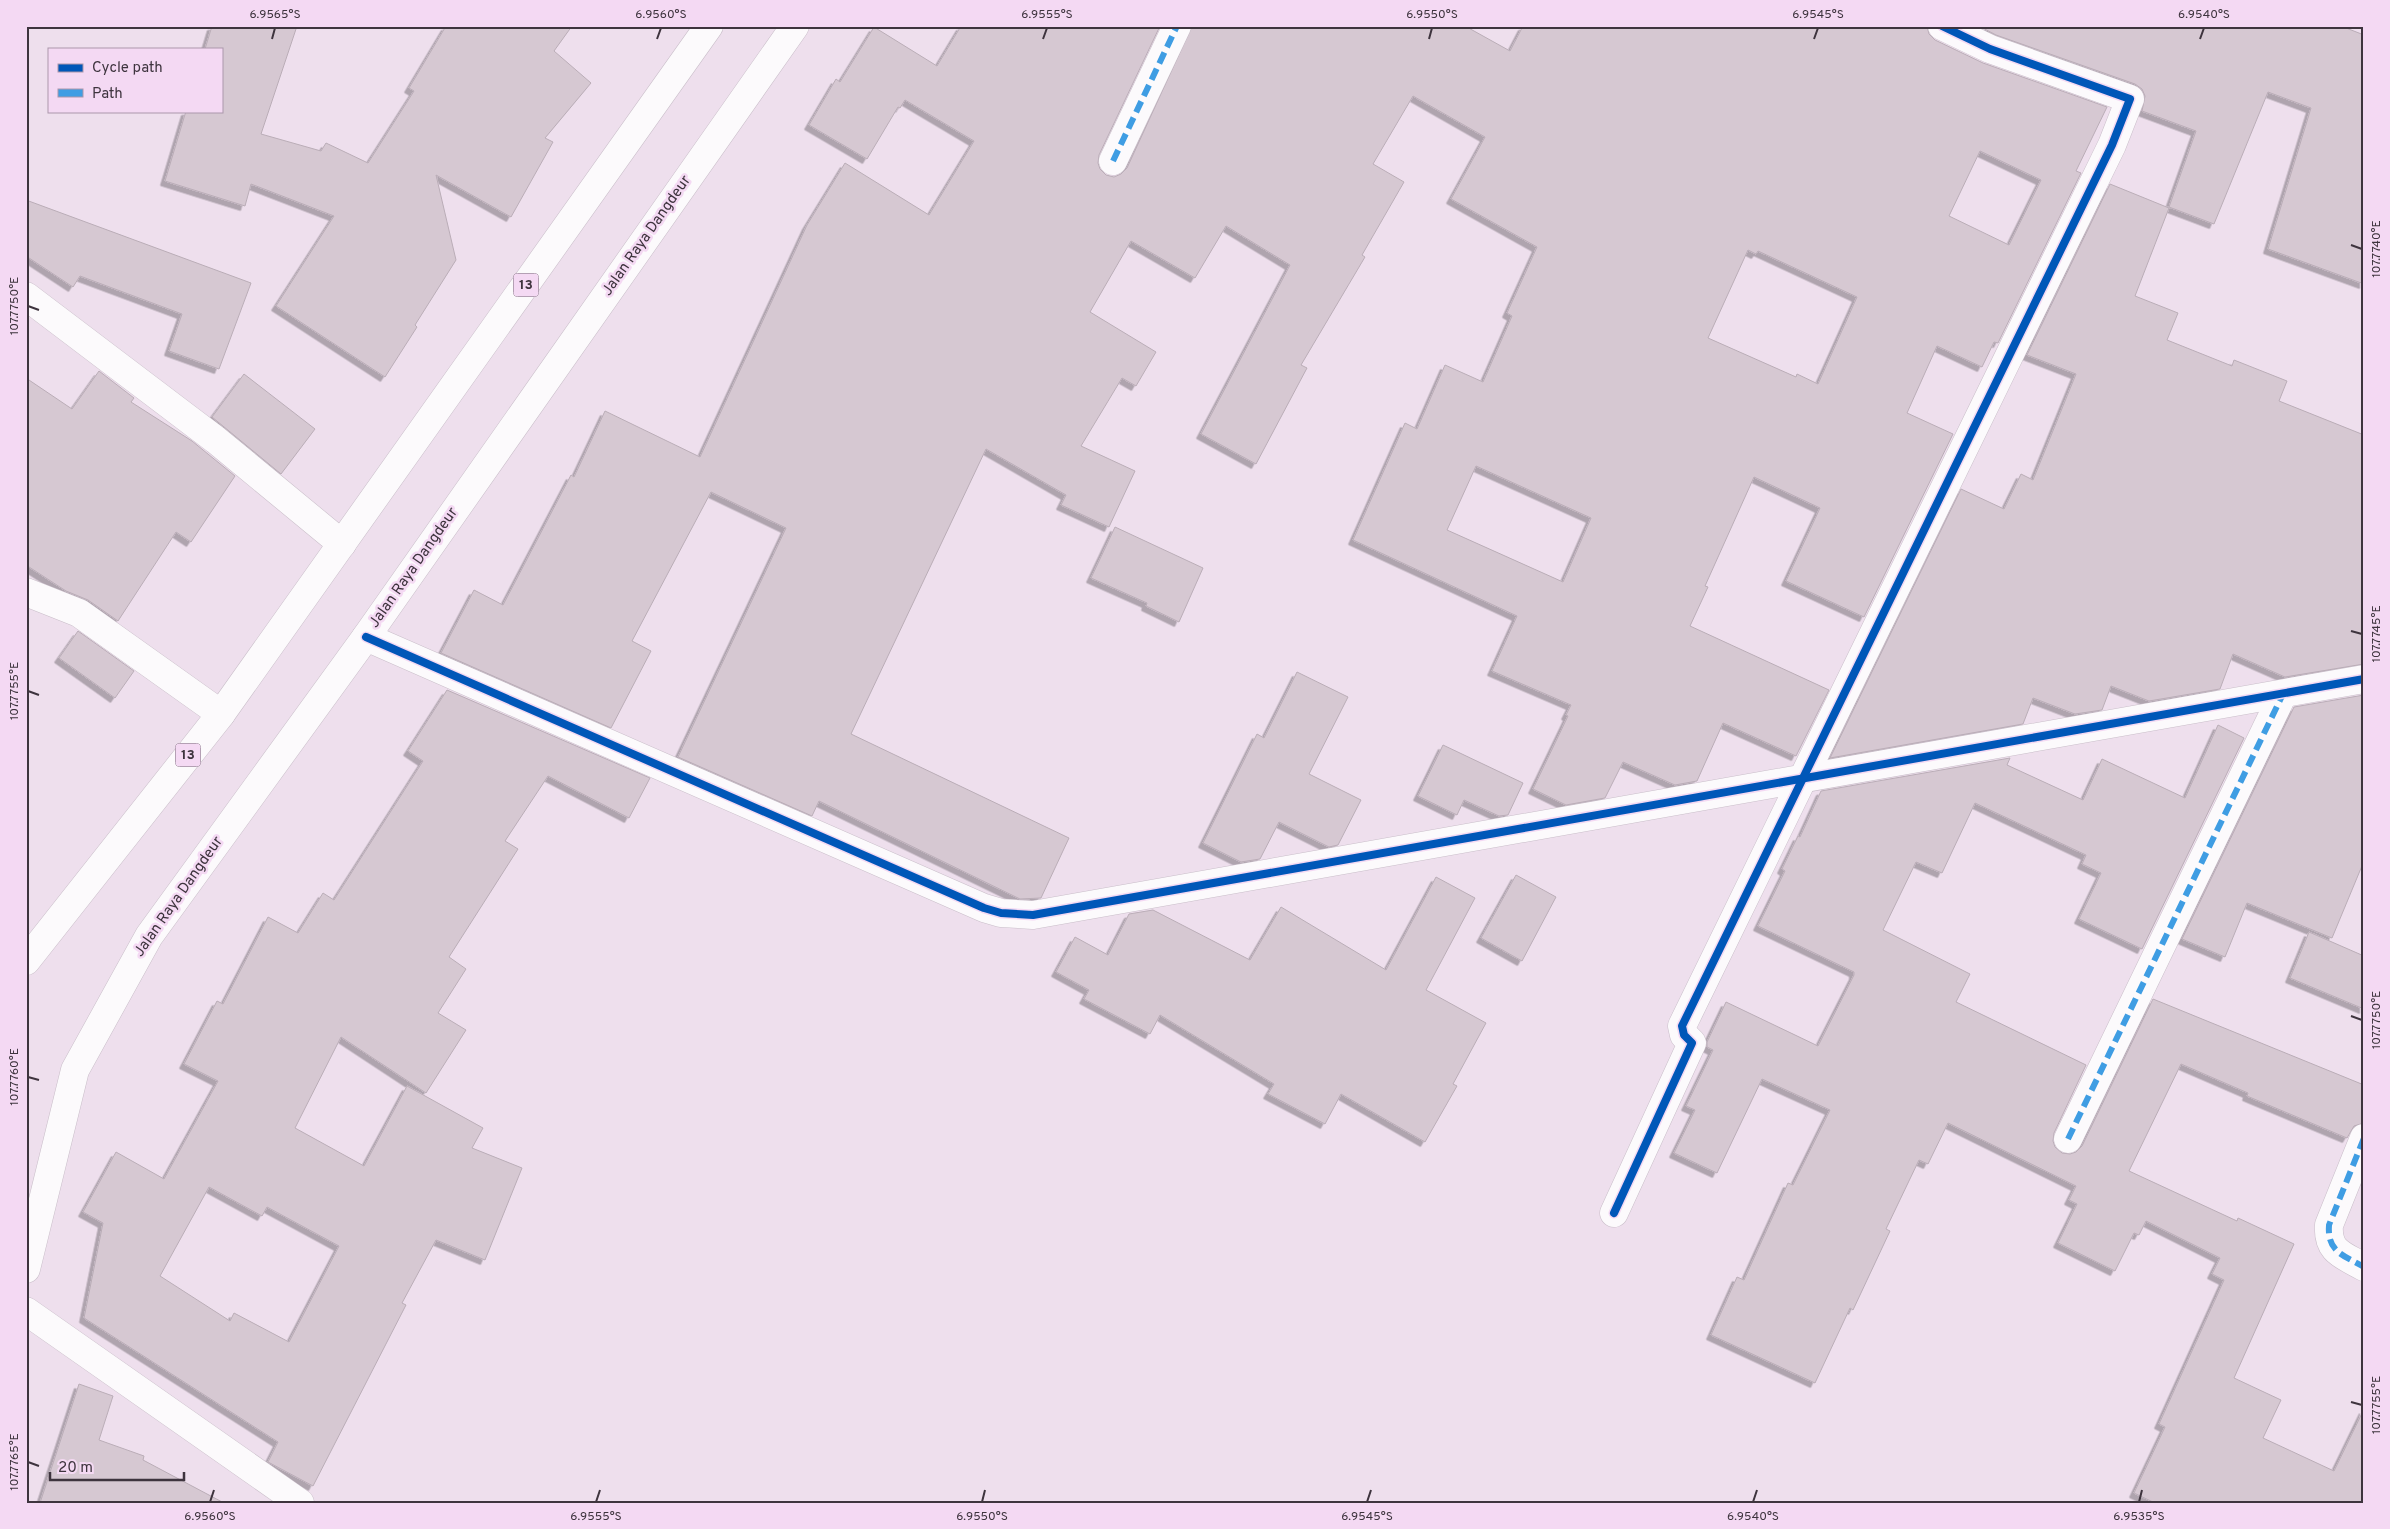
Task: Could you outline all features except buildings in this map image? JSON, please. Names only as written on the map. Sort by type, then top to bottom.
[{"type":"main road","name":"13","points":[[26,960],[221,714],[710,26]]},
{"type":"main road","name":"Jalan Raya Dangdeur","points":[[26,1269],[75,1070],[148,936],[366,637],[795,26]]},
{"type":"main road","points":[[1113,161],[1177,26]]},
{"type":"main road","points":[[1614,1213],[1692,1043],[1684,1035],[1682,1026],[2112,145],[2130,99],[1990,49],[1942,26]]},
{"type":"main road","points":[[26,296],[216,440],[342,544]]},
{"type":"main road","points":[[26,592],[79,613],[221,714]]},
{"type":"main road","points":[[366,637],[975,904],[1001,913],[1017,915],[1033,915],[2364,679]]},
{"type":"main road","points":[[2068,1139],[2283,694]]},
{"type":"main road","points":[[2364,1138],[2329,1226],[2328,1239],[2332,1248],[2364,1267]]},
{"type":"main road","points":[[26,1311],[300,1503]]},
{"type":"marked path","points":[[1113,161],[1177,26]]},
{"type":"marked path","points":[[2068,1139],[2283,694]]},
{"type":"marked path","points":[[2364,1138],[2329,1225],[2331,1241],[2338,1252],[2364,1267]]},
{"type":"cycle path","points":[[1614,1213],[1692,1043],[1684,1035],[1682,1026],[2112,145],[2130,99],[1990,49],[1942,26]]},
{"type":"cycle path","points":[[366,637],[984,908],[1001,913],[1033,915],[2364,679]]}]
